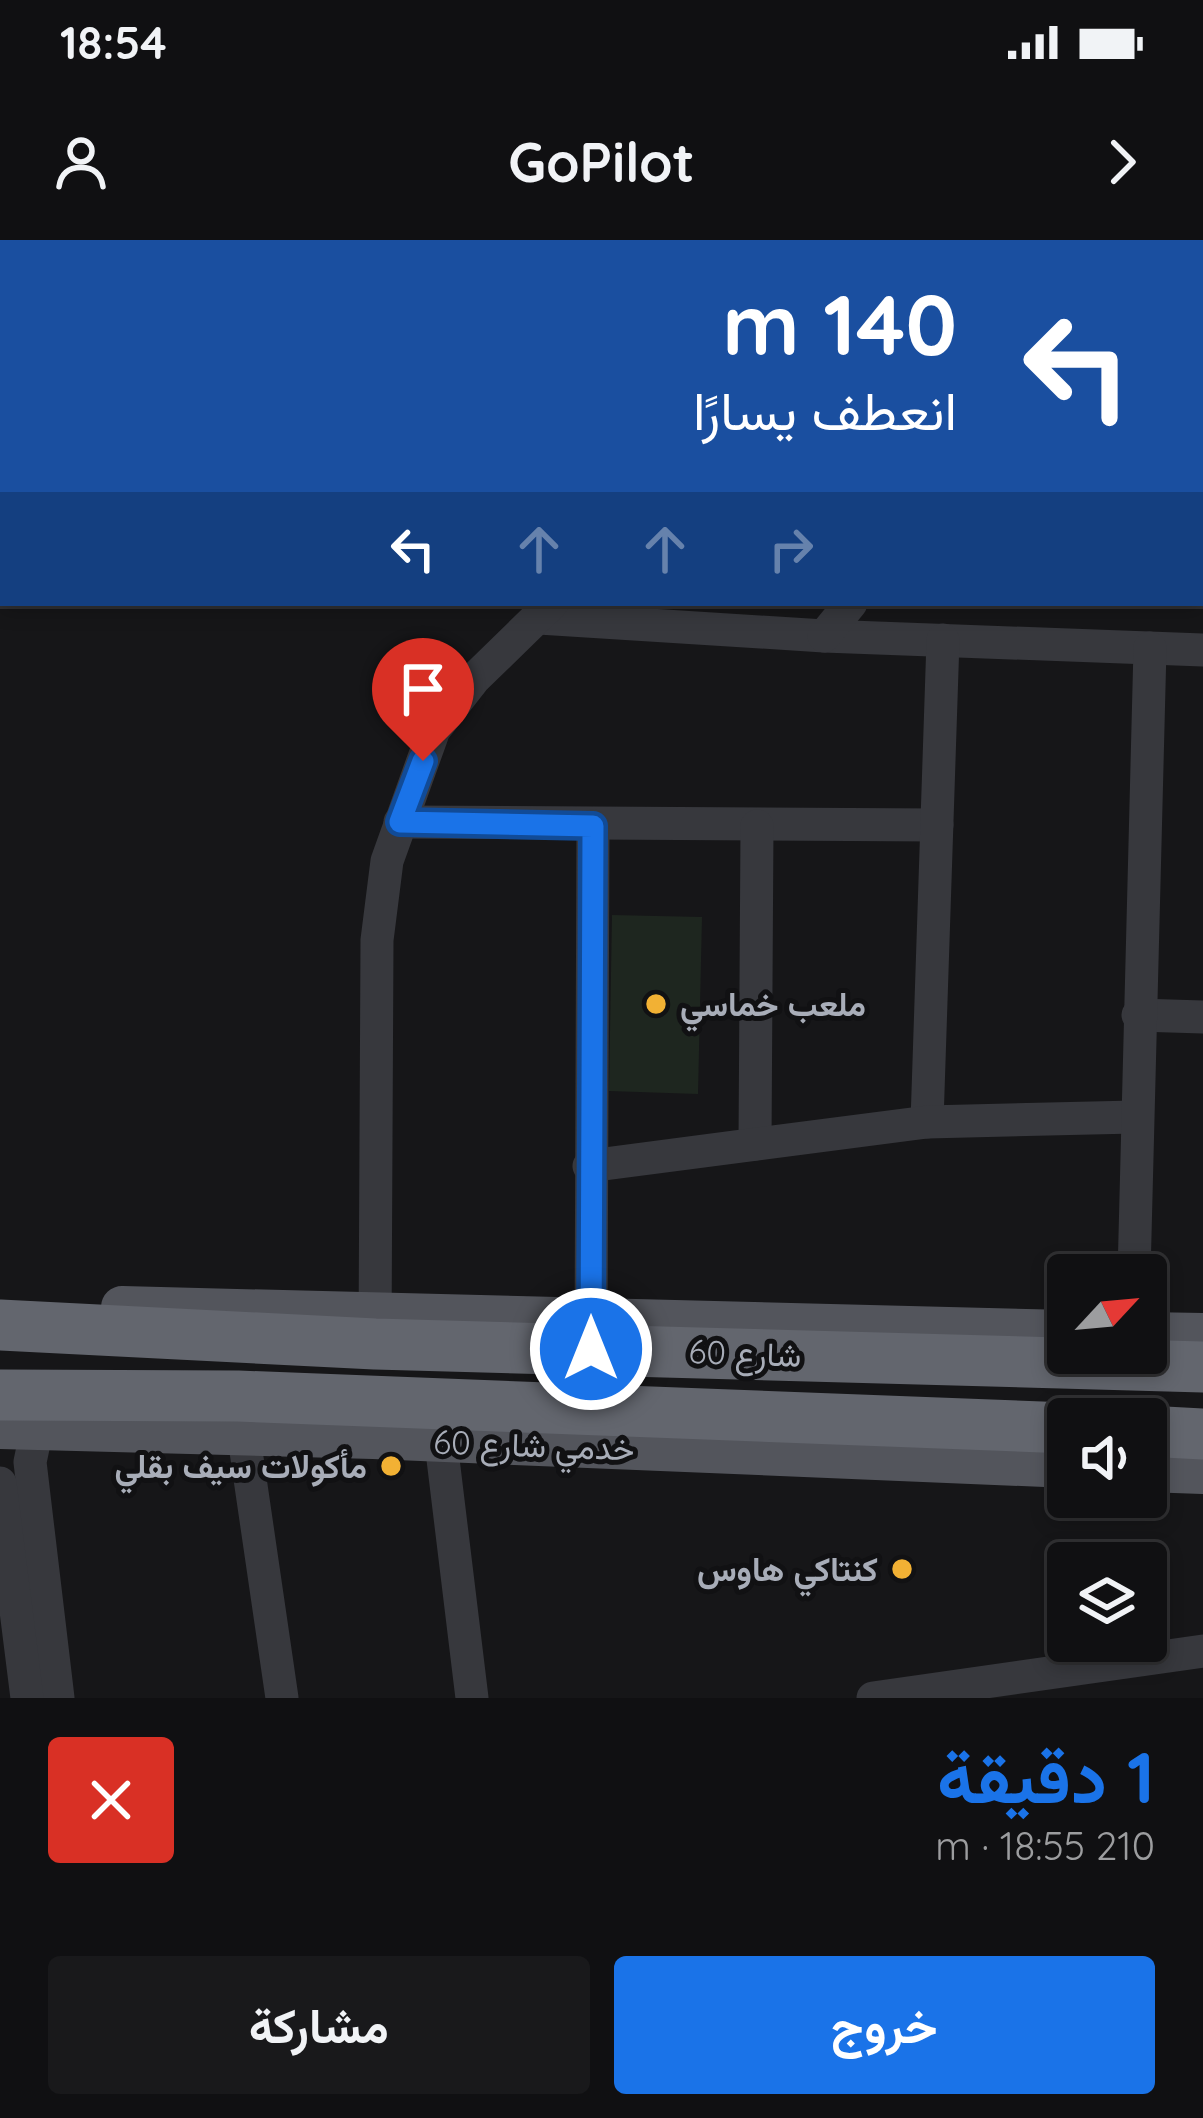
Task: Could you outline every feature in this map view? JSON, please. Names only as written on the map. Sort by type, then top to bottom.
[{"type":"highway","name":"شارع 60","points":[[0,1325],[375,1329],[1047,1348]]},
{"type":"highway","name":"شارع 60","points":[[1167,1358],[1203,1367]]},
{"type":"highway","name":"شارع 60","points":[[0,1395],[37,1417],[241,1415],[438,1423],[1047,1429]]},
{"type":"highway","points":[[1167,1432],[1203,1433]]},
{"type":"main road","points":[[0,1303],[375,1329]]},
{"type":"main road","points":[[591,1335],[1047,1331]]},
{"type":"main road","points":[[1167,1343],[1203,1334]]},
{"type":"main road","name":"خدمي شارع 60","points":[[438,1423],[1047,1466]]},
{"type":"main road","points":[[1167,1472],[1203,1473]]},
{"type":"street","points":[[824,636],[849,606]]},
{"type":"street","points":[[375,1329],[378,920],[387,860],[434,730],[474,679],[546,610],[824,636],[1203,650]]},
{"type":"street","points":[[927,1122],[944,640]]},
{"type":"street","points":[[1134,1254],[1150,648]]},
{"type":"street","points":[[400,822],[937,825]]},
{"type":"street","points":[[591,1335],[593,826]]},
{"type":"street","points":[[755,1144],[757,826]]},
{"type":"street","points":[[1138,1015],[1203,1017]]},
{"type":"street","points":[[589,1166],[927,1122],[1135,1118]]},
{"type":"street","points":[[241,1415],[282,1698]]},
{"type":"street","points":[[37,1417],[30,1462],[58,1698]]},
{"type":"street","points":[[438,1423],[472,1698]]},
{"type":"street","points":[[0,1483],[8,1604],[27,1698]]},
{"type":"street","points":[[873,1698],[1203,1652]]},
{"type":"shaded area","name":"ملعب خماسي","points":[[612,915],[702,917],[698,1094],[609,1091]]},
{"type":"place","name":"ملعب خماسي","points":[[656,1004]]},
{"type":"place","name":"مأكولات سيف بقلي","points":[[391,1466]]},
{"type":"place","name":"كنتاكي هاوس","points":[[902,1569]]},
{"type":"route","points":[[423,761],[400,822],[593,826],[591,1349]]}]
